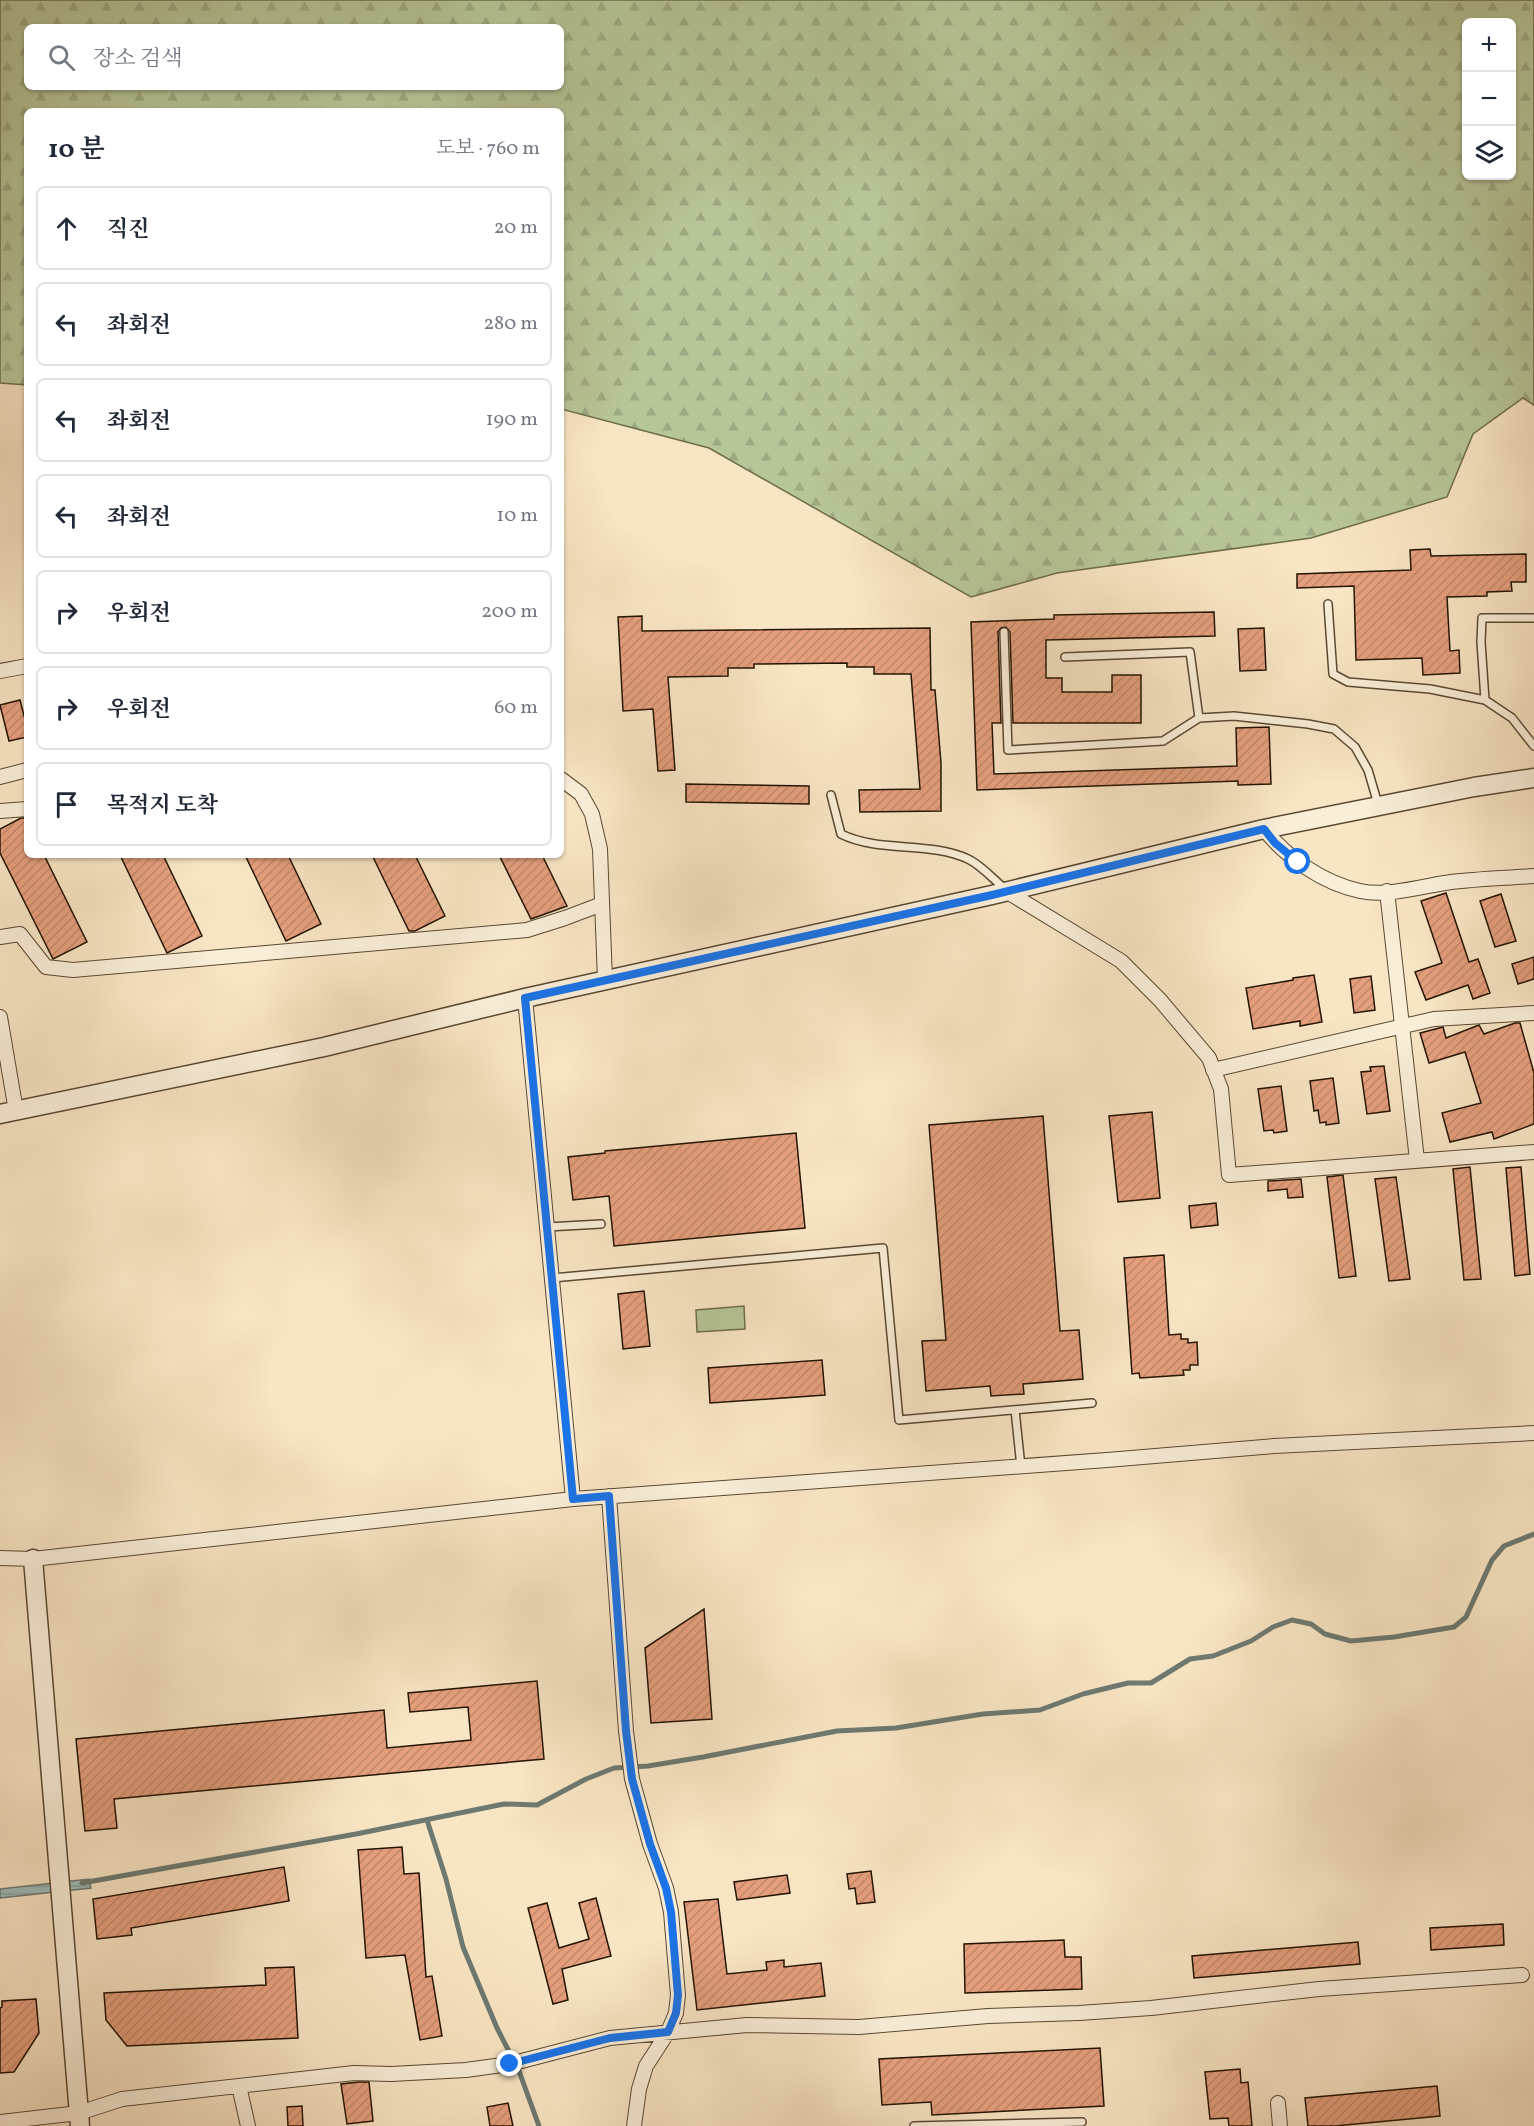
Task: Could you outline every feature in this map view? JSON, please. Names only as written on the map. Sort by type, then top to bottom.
[{"type":"street","points":[[0,671],[24,667]]},
{"type":"street","points":[[0,777],[24,771]]},
{"type":"street","points":[[0,1017],[8,1112],[324,1047],[525,998],[1006,891],[1264,829],[1534,778]]},
{"type":"street","points":[[564,781],[581,794],[592,814],[600,849],[605,980]]},
{"type":"street","points":[[0,811],[24,809]]},
{"type":"street","points":[[1264,829],[1275,843],[1298,862],[1331,880],[1360,891],[1388,891],[1454,882],[1534,876]]},
{"type":"street","points":[[1006,891],[1121,961],[1160,1000],[1209,1058],[1221,1089],[1228,1175],[1534,1152]]},
{"type":"street","points":[[1388,891],[1417,1160]]},
{"type":"street","points":[[0,937],[20,934],[46,967],[73,970],[527,930],[602,904]]},
{"type":"street","points":[[525,998],[573,1499]]},
{"type":"street","points":[[1214,1070],[1434,1020],[1534,1013]]},
{"type":"street","points":[[0,1558],[33,1559],[609,1496],[1021,1467],[1274,1446],[1534,1432]]},
{"type":"street","points":[[609,1496],[632,1779],[650,1844],[666,1888],[671,1912],[678,1995],[676,2013],[668,2032],[646,2066],[639,2089],[634,2126]]},
{"type":"street","points":[[33,1559],[79,2119]]},
{"type":"street","points":[[0,2122],[79,2119],[122,2099],[354,2073],[391,2074],[466,2070],[516,2062],[610,2038],[668,2032],[747,2025],[859,2027],[988,2016],[1079,2013],[1152,2008],[1319,1989],[1522,1975]]},
{"type":"street","points":[[239,2086],[248,2126]]},
{"type":"street","points":[[1278,2103],[1280,2126]]},
{"type":"lane","points":[[1328,604],[1333,674],[1348,682],[1430,688],[1485,700],[1512,718],[1534,746]]},
{"type":"lane","points":[[1485,700],[1481,642],[1482,618],[1534,618]]},
{"type":"lane","points":[[1004,632],[1008,750],[1163,741],[1199,718],[1234,716],[1308,724],[1334,729],[1355,747],[1368,771],[1379,806]]},
{"type":"lane","points":[[1065,657],[1190,652],[1199,718]]},
{"type":"lane","points":[[831,795],[841,834],[856,841],[953,854],[970,860],[1006,891]]},
{"type":"lane","points":[[547,1227],[601,1224]]},
{"type":"lane","points":[[552,1278],[883,1248],[899,1420],[1092,1403]]},
{"type":"lane","points":[[1015,1410],[1021,1467]]},
{"type":"lane","points":[[914,2126],[1082,2122]]},
{"type":"green space","points":[[0,0],[1534,0],[1534,405],[1523,398],[1473,434],[1447,497],[1311,538],[1057,573],[971,597],[709,448],[564,410],[564,108],[24,108],[24,385],[0,383]]},
{"type":"green space","points":[[744,1306],[745,1329],[697,1332],[696,1310]]},
{"type":"water","points":[[89,1879],[91,1888],[0,1898],[0,1889]]},
{"type":"building","points":[[1430,549],[1431,556],[1526,554],[1526,582],[1511,582],[1512,591],[1487,592],[1487,596],[1447,597],[1450,651],[1459,650],[1460,673],[1423,675],[1422,658],[1356,660],[1354,586],[1297,588],[1297,574],[1411,570],[1410,550]]},
{"type":"building","points":[[1214,612],[1215,636],[1046,640],[1046,678],[1062,678],[1062,692],[1112,692],[1112,675],[1141,675],[1141,723],[1013,723],[1010,632],[1006,627],[1001,628],[998,632],[1001,723],[992,723],[994,774],[1237,766],[1236,728],[1269,727],[1271,784],[1238,785],[1238,781],[977,790],[971,622],[1054,619],[1054,615]]},
{"type":"building","points":[[642,616],[642,631],[930,628],[931,690],[935,690],[941,763],[941,811],[860,812],[859,790],[920,789],[911,674],[874,674],[874,667],[847,667],[847,663],[754,664],[754,668],[728,668],[728,676],[668,677],[675,770],[658,771],[653,709],[623,711],[618,617]]},
{"type":"building","points":[[1264,628],[1266,670],[1240,671],[1238,629]]},
{"type":"building","points":[[20,700],[24,715],[24,738],[9,741],[0,705]]},
{"type":"building","points":[[686,784],[809,786],[809,804],[686,802]]},
{"type":"building","points":[[24,818],[24,858],[45,858],[87,942],[53,959],[0,853],[0,829]]},
{"type":"building","points":[[121,858],[164,858],[202,936],[167,953]]},
{"type":"building","points":[[246,858],[289,858],[321,924],[286,941]]},
{"type":"building","points":[[373,858],[416,858],[445,916],[415,931],[409,931]]},
{"type":"building","points":[[500,858],[543,858],[567,906],[531,919]]},
{"type":"building","points":[[1446,893],[1469,962],[1478,959],[1490,993],[1473,999],[1468,985],[1426,1000],[1415,972],[1442,963],[1421,901]]},
{"type":"building","points":[[1501,894],[1516,941],[1495,947],[1480,901]]},
{"type":"building","points":[[1534,957],[1534,979],[1518,984],[1512,964]]},
{"type":"building","points":[[1314,975],[1322,1022],[1300,1026],[1300,1021],[1253,1029],[1246,988]]},
{"type":"building","points":[[1371,976],[1375,1010],[1354,1013],[1350,979]]},
{"type":"building","points":[[1520,1023],[1534,1073],[1534,1124],[1494,1139],[1492,1132],[1450,1142],[1442,1113],[1481,1103],[1465,1052],[1429,1063],[1420,1033],[1443,1027],[1446,1038],[1479,1025],[1484,1034]]},
{"type":"building","points":[[1384,1066],[1390,1111],[1367,1114],[1361,1072],[1371,1071],[1370,1067]]},
{"type":"building","points":[[1333,1078],[1339,1123],[1326,1125],[1326,1122],[1320,1123],[1318,1110],[1314,1111],[1310,1081]]},
{"type":"building","points":[[1281,1086],[1287,1131],[1274,1133],[1273,1130],[1264,1131],[1258,1089]]},
{"type":"building","points":[[1152,1112],[1160,1198],[1118,1202],[1109,1116]]},
{"type":"building","points":[[1043,1116],[1060,1331],[1079,1330],[1083,1379],[1023,1384],[1024,1394],[991,1396],[990,1386],[926,1391],[922,1341],[946,1340],[929,1125]]},
{"type":"building","points":[[796,1133],[805,1228],[614,1246],[609,1196],[573,1200],[568,1157],[605,1153],[605,1151]]},
{"type":"building","points":[[1470,1167],[1481,1279],[1464,1280],[1453,1169]]},
{"type":"building","points":[[1521,1167],[1530,1274],[1515,1276],[1506,1168]]},
{"type":"building","points":[[1343,1175],[1356,1276],[1339,1278],[1327,1177]]},
{"type":"building","points":[[1396,1177],[1410,1279],[1389,1281],[1375,1179]]},
{"type":"building","points":[[1301,1179],[1303,1197],[1288,1198],[1287,1189],[1268,1191],[1268,1181]]},
{"type":"building","points":[[1216,1203],[1218,1225],[1191,1228],[1189,1206]]},
{"type":"building","points":[[1164,1255],[1169,1335],[1181,1334],[1181,1339],[1188,1339],[1188,1343],[1197,1342],[1198,1365],[1190,1365],[1190,1370],[1183,1370],[1184,1375],[1140,1378],[1139,1373],[1132,1374],[1124,1258]]},
{"type":"building","points":[[644,1291],[650,1346],[623,1349],[618,1294]]},
{"type":"building","points":[[822,1360],[825,1395],[710,1403],[708,1368]]},
{"type":"building","points":[[704,1609],[712,1719],[651,1723],[645,1648]]},
{"type":"building","points":[[537,1681],[544,1759],[114,1799],[117,1828],[85,1831],[76,1739],[384,1710],[387,1748],[471,1740],[468,1707],[410,1712],[408,1693]]},
{"type":"building","points":[[402,1847],[404,1874],[419,1873],[426,1977],[432,1976],[442,2036],[420,2040],[405,1955],[366,1958],[358,1850]]},
{"type":"building","points":[[284,1867],[289,1901],[131,1928],[132,1935],[97,1939],[93,1899]]},
{"type":"building","points":[[871,1871],[875,1902],[857,1904],[855,1888],[849,1889],[847,1874]]},
{"type":"building","points":[[787,1875],[790,1893],[737,1900],[734,1882]]},
{"type":"building","points":[[596,1898],[611,1956],[562,1969],[568,2000],[553,2004],[528,1908],[547,1903],[559,1948],[589,1939],[579,1903]]},
{"type":"building","points":[[718,1899],[727,1974],[767,1970],[766,1962],[784,1960],[784,1967],[821,1963],[825,1996],[697,2010],[684,1902]]},
{"type":"building","points":[[1503,1924],[1504,1945],[1431,1950],[1430,1928]]},
{"type":"building","points":[[1064,1940],[1065,1957],[1081,1957],[1082,1989],[965,1993],[964,1944]]},
{"type":"building","points":[[1358,1942],[1360,1964],[1194,1978],[1192,1956]]},
{"type":"building","points":[[294,1967],[298,2038],[127,2046],[106,2020],[104,1993],[266,1985],[265,1968]]},
{"type":"building","points":[[36,1999],[39,2033],[14,2072],[0,2073],[0,2008],[2,2001]]},
{"type":"building","points":[[1100,2048],[1104,2106],[932,2115],[931,2102],[882,2105],[879,2059]]},
{"type":"building","points":[[1240,2069],[1241,2083],[1248,2082],[1252,2126],[1229,2126],[1228,2118],[1210,2119],[1205,2072]]},
{"type":"building","points":[[369,2082],[373,2121],[347,2124],[341,2084]]},
{"type":"building","points":[[1437,2086],[1440,2116],[1335,2126],[1308,2126],[1305,2098]]},
{"type":"building","points":[[508,2103],[513,2126],[490,2126],[487,2107]]},
{"type":"building","points":[[302,2106],[303,2126],[288,2126],[287,2107]]},
{"type":"waterway","points":[[82,1883],[356,1834],[504,1804],[537,1805],[586,1779],[614,1768],[648,1766],[703,1757],[837,1731],[896,1728],[983,1714],[1040,1710],[1083,1694],[1128,1683],[1151,1683],[1190,1659],[1213,1656],[1251,1641],[1273,1627],[1292,1620],[1311,1624],[1325,1634],[1351,1641],[1394,1637],[1454,1627],[1466,1617],[1492,1560],[1504,1546],[1534,1534]]},
{"type":"waterway","points":[[427,1820],[446,1879],[463,1947],[497,2028],[519,2071],[539,2126]]},
{"type":"route","points":[[510,2064],[610,2038],[668,2032],[676,2013],[678,1995],[671,1912],[666,1888],[650,1844],[632,1779],[626,1731],[609,1496],[573,1499],[525,998],[992,895],[1264,829],[1275,843],[1298,862]]}]
